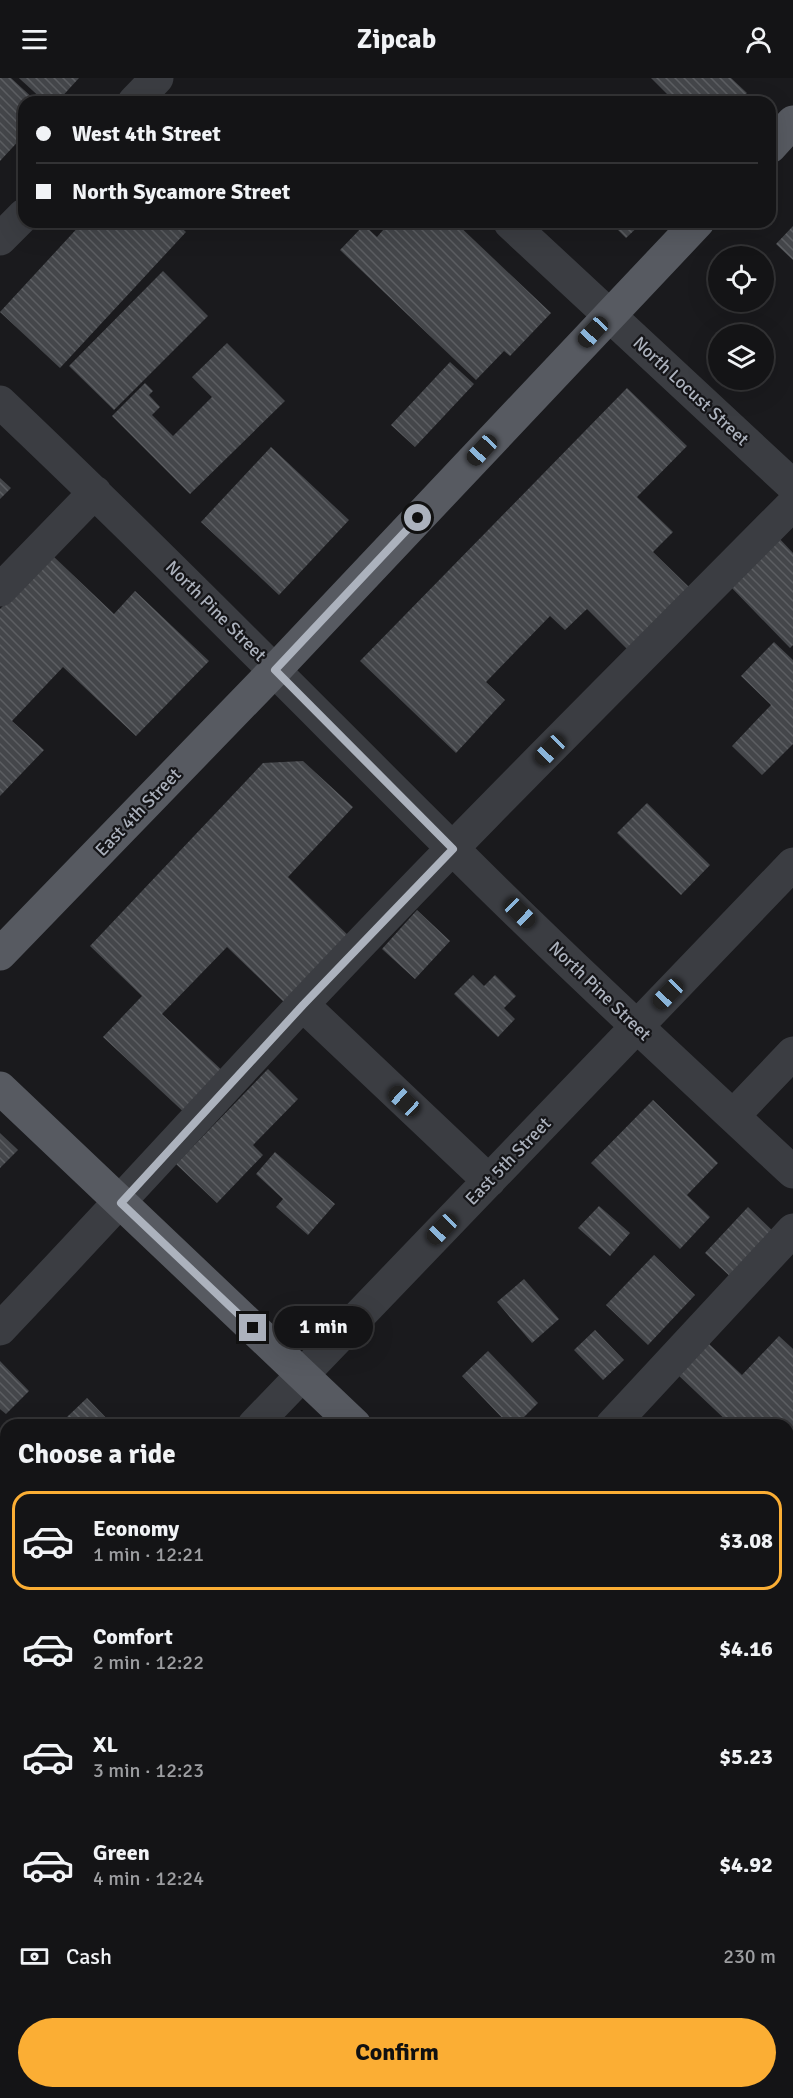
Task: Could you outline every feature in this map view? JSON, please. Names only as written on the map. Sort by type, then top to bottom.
[{"type":"main road","points":[[776,141],[793,123]]},
{"type":"main road","name":"East 4th Street","points":[[0,954],[275,670],[692,228]]},
{"type":"main road","points":[[0,1088],[349,1419]]},
{"type":"street","points":[[140,96],[157,78]]},
{"type":"street","points":[[0,239],[18,220]]},
{"type":"street","name":"North Locust Street","points":[[515,228],[793,486]]},
{"type":"street","name":"North Pine Street","points":[[0,402],[95,492],[453,849],[637,1027],[793,1172]]},
{"type":"street","points":[[0,590],[95,492]]},
{"type":"street","points":[[0,1329],[121,1203],[303,1005],[453,849],[793,504]]},
{"type":"street","name":"East 5th Street","points":[[260,1419],[793,864]]},
{"type":"street","points":[[303,1005],[489,1181]]},
{"type":"street","points":[[733,1116],[793,1053]]},
{"type":"street","points":[[618,1419],[793,1230]]},
{"type":"building","points":[[0,78],[11,78],[30,96],[18,96],[18,142],[0,161]]},
{"type":"building","points":[[19,78],[79,78],[62,96],[38,96]]},
{"type":"building","points":[[651,78],[731,78],[747,93],[744,96],[669,96]]},
{"type":"building","points":[[793,226],[793,260],[776,244]]},
{"type":"building","points":[[77,228],[182,228],[186,232],[60,368],[0,312]]},
{"type":"building","points":[[361,228],[367,228],[377,237],[385,228],[461,228],[551,313],[510,356],[504,351],[476,380],[340,250]]},
{"type":"building","points":[[616,228],[637,228],[626,238]]},
{"type":"building","points":[[163,271],[208,316],[114,410],[69,366]]},
{"type":"building","points":[[227,343],[285,401],[190,494],[112,416],[145,383],[153,391],[149,395],[160,407],[152,415],[173,436],[212,397],[192,377]]},
{"type":"building","points":[[450,362],[474,384],[415,447],[391,425]]},
{"type":"building","points":[[627,388],[687,446],[637,497],[673,532],[653,552],[690,588],[629,651],[587,609],[565,630],[550,616],[486,682],[505,700],[456,753],[360,661]]},
{"type":"building","points":[[271,447],[349,520],[279,595],[201,522]]},
{"type":"building","points":[[0,478],[11,488],[0,499]]},
{"type":"building","points":[[777,536],[793,553],[793,645],[790,648],[728,584]]},
{"type":"building","points":[[52,555],[114,614],[135,591],[209,661],[136,736],[63,667],[12,721],[44,750],[0,796],[0,609]]},
{"type":"building","points":[[774,642],[793,660],[793,744],[762,775],[732,746],[771,705],[741,676]]},
{"type":"building","points":[[303,761],[353,807],[288,877],[353,940],[288,1006],[227,947],[162,1014],[227,1075],[188,1116],[103,1037],[142,996],[90,946],[263,763]]},
{"type":"building","points":[[647,803],[710,865],[681,895],[617,833]]},
{"type":"building","points":[[417,910],[450,941],[415,979],[382,949]]},
{"type":"building","points":[[473,975],[484,986],[495,975],[516,996],[504,1008],[515,1019],[498,1037],[454,994]]},
{"type":"building","points":[[268,1069],[298,1099],[253,1145],[263,1155],[217,1203],[176,1164]]},
{"type":"building","points":[[653,1100],[718,1163],[687,1195],[710,1217],[680,1249],[591,1163]]},
{"type":"building","points":[[0,1133],[18,1150],[0,1168]]},
{"type":"building","points":[[275,1152],[335,1204],[308,1235],[276,1207],[283,1199],[256,1174]]},
{"type":"building","points":[[599,1206],[630,1233],[610,1256],[578,1228]]},
{"type":"building","points":[[748,1207],[777,1235],[734,1280],[705,1253]]},
{"type":"building","points":[[654,1255],[695,1295],[648,1345],[606,1305]]},
{"type":"building","points":[[524,1279],[559,1319],[532,1343],[497,1302]]},
{"type":"building","points":[[595,1330],[624,1360],[603,1380],[574,1350]]},
{"type":"building","points":[[779,1336],[793,1349],[793,1419],[725,1419],[677,1374],[707,1342],[742,1375]]},
{"type":"building","points":[[488,1351],[538,1403],[522,1419],[503,1419],[462,1376]]},
{"type":"building","points":[[0,1361],[29,1391],[6,1414],[0,1409]]},
{"type":"building","points":[[87,1398],[107,1419],[69,1419],[67,1417]]},
{"type":"route","points":[[253,1328],[121,1203],[303,1005],[453,849],[275,670],[418,518]]}]
